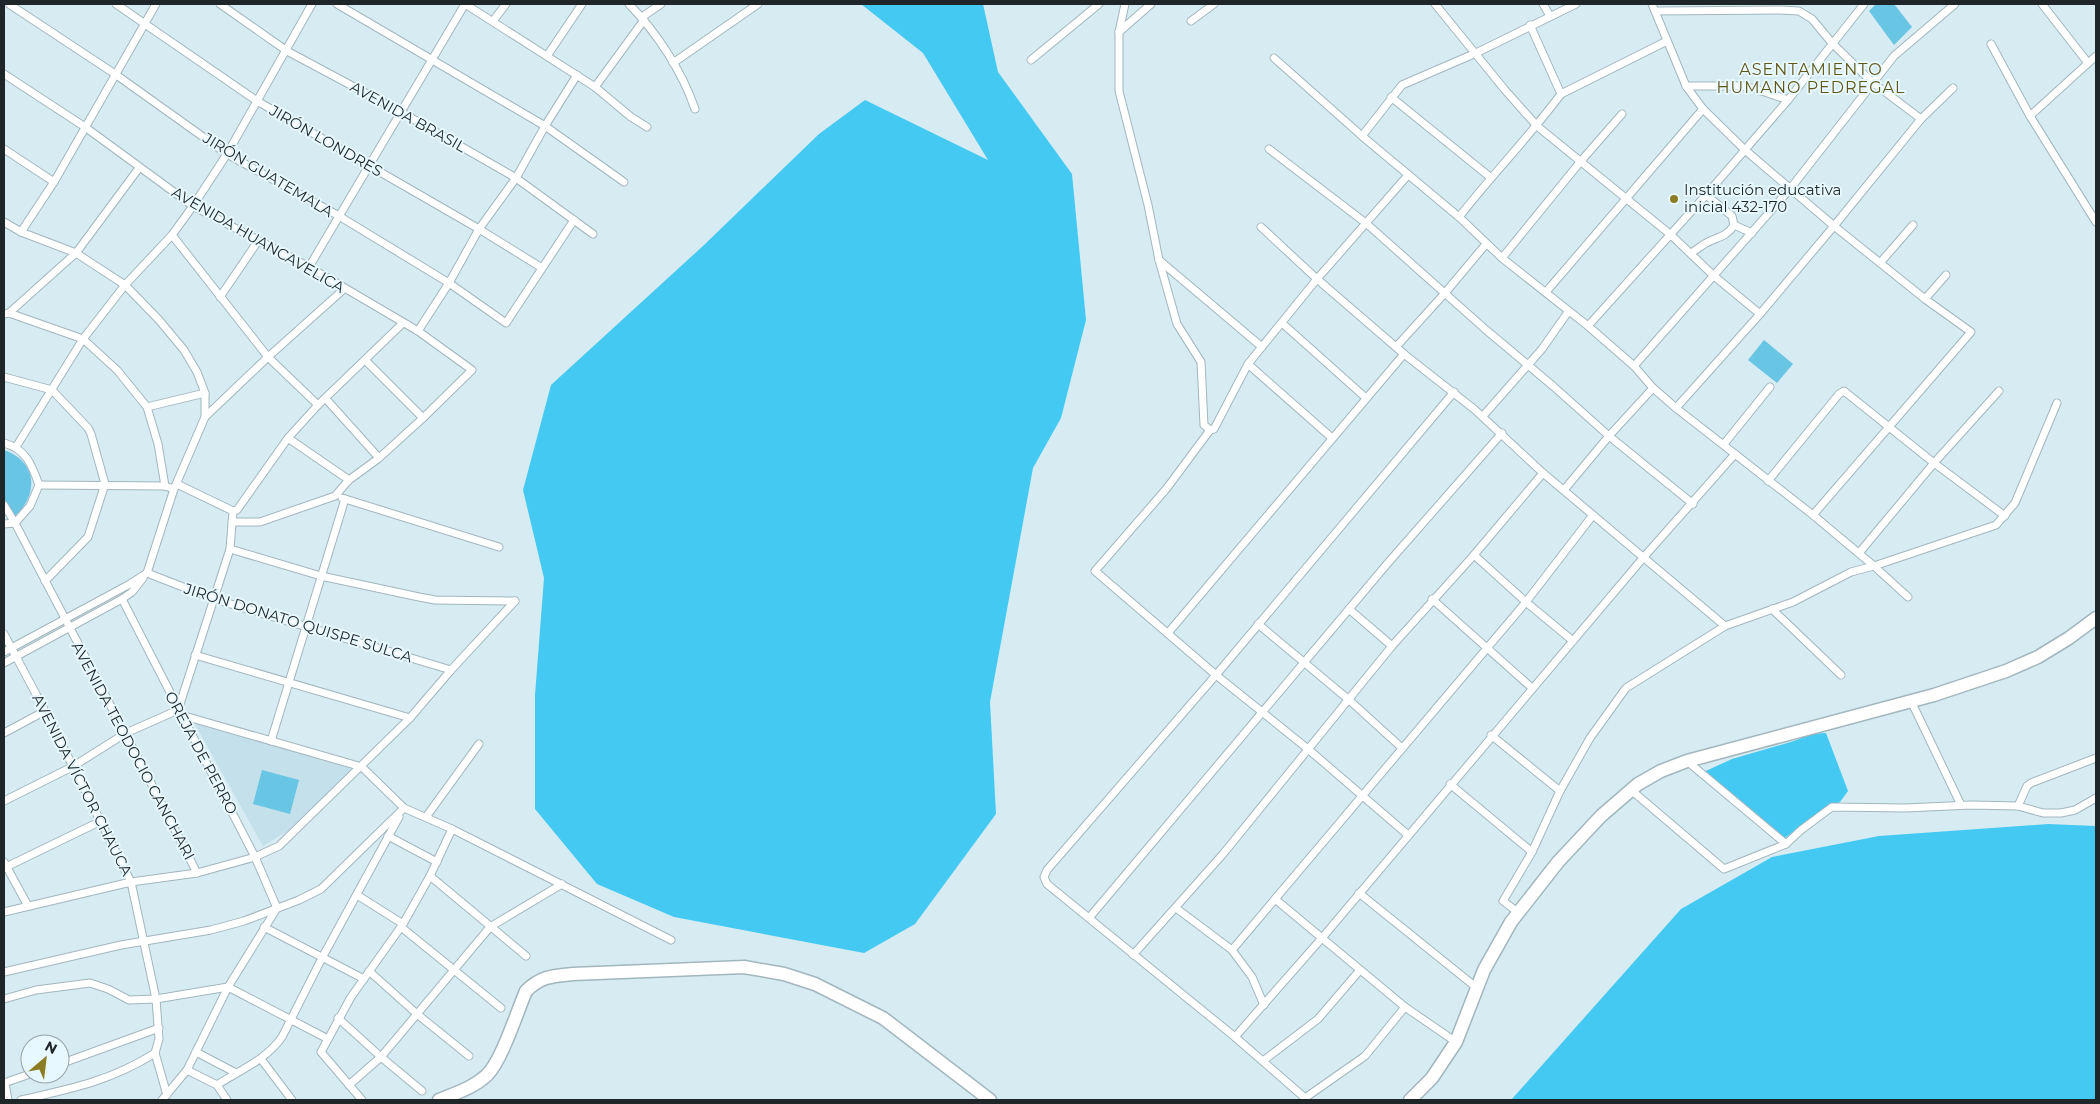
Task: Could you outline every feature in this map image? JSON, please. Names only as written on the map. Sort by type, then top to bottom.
[{"type":"highway","points":[[1410,1100],[1432,1078],[1456,1042],[1484,970],[1510,922],[1558,862],[1595,822],[1638,784],[1661,771],[1686,761],[1911,701],[2006,671],[2046,652],[2096,618]]},
{"type":"highway","points":[[439,1100],[471,1087],[488,1074],[497,1060],[526,991],[535,982],[548,976],[744,966],[784,974],[816,984],[883,1018],[990,1100]]},
{"type":"street","name":"JIRÓN GUATEMALA","points":[[10,4],[115,74],[227,154],[339,216],[449,282],[506,323],[542,268]]},
{"type":"street","name":"JIRÓN LONDRES","points":[[116,4],[145,22],[257,101],[479,229],[542,268]]},
{"type":"street","points":[[21,232],[54,182],[156,4]]},
{"type":"street","name":"AVENIDA BRASIL","points":[[220,4],[287,51],[401,112],[516,178],[593,234]]},
{"type":"street","points":[[16,447],[83,339],[125,285],[172,235],[193,206],[227,154],[312,4]]},
{"type":"street","points":[[337,4],[545,126],[624,182]]},
{"type":"street","points":[[309,267],[465,4],[595,87],[631,117],[647,127]]},
{"type":"street","points":[[493,21],[506,4]]},
{"type":"street","points":[[547,56],[582,4]]},
{"type":"street","points":[[630,4],[643,19],[674,64],[689,92],[695,109]]},
{"type":"street","points":[[595,87],[643,19],[661,4]]},
{"type":"street","points":[[674,64],[758,4]]},
{"type":"street","points":[[1030,60],[1099,4]]},
{"type":"street","points":[[1125,4],[1120,32],[1119,91],[1148,205],[1159,260],[1177,324],[1201,362],[1204,425],[1210,430]]},
{"type":"street","points":[[1120,32],[1151,4]]},
{"type":"street","points":[[1191,21],[1214,4]]},
{"type":"street","points":[[1435,4],[1537,126],[1671,235],[1714,276],[1760,314]]},
{"type":"street","points":[[1543,4],[1550,16]]},
{"type":"street","points":[[1362,136],[1402,85],[1476,53],[1576,4]]},
{"type":"street","points":[[1652,4],[1686,86],[1703,109],[1745,150],[1834,226],[1925,299],[1971,332],[1813,515]]},
{"type":"street","points":[[1588,326],[1671,235],[1788,100],[1864,4]]},
{"type":"street","points":[[1634,366],[1790,189],[1894,56],[1955,4]]},
{"type":"street","points":[[2042,4],[2088,63]]},
{"type":"street","points":[[1655,11],[1799,11],[1812,19],[1832,43],[1872,82],[1921,119]]},
{"type":"street","points":[[1530,26],[1561,94]]},
{"type":"street","points":[[1458,217],[1490,177],[1537,126],[1561,94],[1667,41]]},
{"type":"street","points":[[1991,44],[2030,116],[2096,222]]},
{"type":"street","points":[[2030,116],[2096,56]]},
{"type":"street","points":[[1274,58],[1458,217],[1502,258],[1588,326],[1634,366],[1653,388],[1676,408],[1813,515],[1908,597]]},
{"type":"street","name":"AVENIDA HUANCAVELICA","points":[[4,74],[85,128],[193,206],[258,242],[309,267],[403,324],[418,331],[472,370],[423,418]]},
{"type":"street","points":[[418,331],[479,229],[516,178],[576,76]]},
{"type":"street","points":[[1686,86],[1742,86],[1788,100]]},
{"type":"street","points":[[1676,408],[1760,314],[1921,119],[1953,88]]},
{"type":"street","points":[[1391,97],[1490,177]]},
{"type":"street","points":[[1546,292],[1703,109]]},
{"type":"street","points":[[1502,258],[1622,114]]},
{"type":"street","points":[[4,148],[54,182]]},
{"type":"street","points":[[1269,149],[1367,224],[1527,366],[1693,504]]},
{"type":"street","points":[[6,314],[76,253],[139,168]]},
{"type":"street","points":[[1408,174],[1248,364],[1214,429],[1210,430],[1167,488],[1095,571],[1216,675],[1308,748],[1408,835]]},
{"type":"street","points":[[1691,253],[1708,242],[1724,236],[1734,225],[1732,216],[1706,195]]},
{"type":"street","points":[[542,268],[574,220]]},
{"type":"street","points":[[4,222],[21,232],[76,253],[125,285],[159,320],[184,350],[197,372],[205,393],[205,417],[176,486],[146,573],[132,592],[122,600],[4,663]]},
{"type":"street","points":[[1734,225],[1752,234]]},
{"type":"street","points":[[1880,263],[1913,225]]},
{"type":"street","points":[[4,231],[11,227]]},
{"type":"street","points":[[1262,227],[1317,280],[1404,354],[1483,416],[1543,472],[1725,626]]},
{"type":"street","points":[[172,235],[268,357],[318,405]]},
{"type":"street","points":[[220,297],[258,242]]},
{"type":"street","points":[[1396,347],[1486,244]]},
{"type":"street","points":[[1159,260],[1262,347]]},
{"type":"street","points":[[1925,299],[1946,276]]},
{"type":"street","points":[[205,417],[344,288]]},
{"type":"street","points":[[1483,416],[1542,349],[1568,312]]},
{"type":"street","points":[[6,314],[83,339],[117,370],[147,407],[158,444],[165,486]]},
{"type":"street","points":[[1282,323],[1366,398]]},
{"type":"street","points":[[233,511],[237,510],[288,438],[318,405],[403,324]]},
{"type":"street","points":[[1168,633],[1404,354]]},
{"type":"street","points":[[232,522],[260,522],[334,496],[350,480],[380,458],[423,418],[366,361]]},
{"type":"street","points":[[1248,364],[1332,438]]},
{"type":"street","points":[[4,377],[52,390],[88,428],[105,484],[88,537],[45,581]]},
{"type":"street","points":[[1724,444],[1770,387]]},
{"type":"street","points":[[1564,490],[1609,436],[1653,388]]},
{"type":"street","points":[[1768,481],[1839,394],[1844,391],[1934,463],[2005,516]]},
{"type":"street","points":[[1859,553],[1934,463],[1999,391]]},
{"type":"street","points":[[1405,1007],[1365,1056],[1305,1098],[1235,1037],[1047,884],[1044,877],[1047,870],[1216,675],[1454,392]]},
{"type":"street","points":[[147,407],[205,393]]},
{"type":"street","points":[[326,399],[380,458]]},
{"type":"street","points":[[1518,913],[1503,901],[1532,852],[1560,791],[1590,738],[1626,688],[1725,626],[1816,591],[1856,570],[1874,566],[1996,525],[2015,503],[2057,403]]},
{"type":"street","points":[[1089,918],[1262,712],[1306,663],[1349,609],[1502,433]]},
{"type":"street","points":[[288,438],[350,480]]},
{"type":"street","points":[[4,443],[16,447],[32,465],[39,485],[30,506],[15,523],[4,524]]},
{"type":"street","points":[[1235,1037],[1322,938],[1491,735],[1735,454]]},
{"type":"street","points":[[1132,955],[1223,854],[1392,646],[1474,554],[1543,472]]},
{"type":"street","points":[[39,485],[176,486],[233,511]]},
{"type":"street","points":[[334,496],[499,547]]},
{"type":"street","points":[[271,740],[345,499]]},
{"type":"street","name":"AVENIDA TEODOCIO CANCHARI","points":[[4,505],[126,733],[197,873]]},
{"type":"street","points":[[180,712],[195,655],[230,550],[233,511]]},
{"type":"street","points":[[1232,950],[1526,602],[1593,515]]},
{"type":"street","points":[[4,912],[131,882],[197,873],[255,857],[279,846],[362,767],[410,718],[451,670],[515,601],[435,600],[321,576],[230,550]]},
{"type":"street","points":[[1474,554],[1526,602],[1573,641]]},
{"type":"street","points":[[4,652],[130,584],[146,573]]},
{"type":"street","name":"JIRÓN DONATO QUISPE SULCA","points":[[146,573],[214,599],[451,670]]},
{"type":"street","points":[[1432,599],[1532,688]]},
{"type":"street","name":"OREJA DE PERRO","points":[[122,600],[255,857],[277,908]]},
{"type":"street","points":[[1349,609],[1392,646]]},
{"type":"street","points":[[1772,609],[1841,675]]},
{"type":"street","points":[[1258,624],[1306,663],[1402,748]]},
{"type":"street","name":"AVENIDA VÍCTOR CHAUCA","points":[[4,634],[131,882],[156,999],[159,1039],[155,1053]]},
{"type":"street","points":[[195,655],[410,718]]},
{"type":"street","points":[[1911,701],[1961,805]]},
{"type":"street","points":[[4,733],[45,711]]},
{"type":"street","points":[[4,801],[72,766],[126,733],[180,712],[362,767],[404,808],[452,829],[670,940]]},
{"type":"street","points":[[1491,735],[1560,791]]},
{"type":"street","points":[[426,817],[479,744]]},
{"type":"street","points":[[2018,806],[2027,786],[2031,783],[2096,758]]},
{"type":"street","points":[[1686,761],[1786,844]]},
{"type":"street","points":[[1450,784],[1532,852]]},
{"type":"street","points":[[1631,790],[1724,869],[1786,844],[1801,830],[1832,807],[2018,806],[2043,813],[2061,813],[2075,810],[2096,798]]},
{"type":"street","points":[[217,1085],[261,1059],[274,1049],[404,808]]},
{"type":"street","points":[[4,972],[121,945],[143,943],[211,930],[244,921],[277,908],[321,889],[404,808]]},
{"type":"street","points":[[28,906],[5,865],[100,821]]},
{"type":"street","points":[[362,1100],[321,1052],[338,1018],[402,926],[430,876],[452,829]]},
{"type":"street","points":[[388,836],[437,862]]},
{"type":"street","points":[[430,876],[526,956]]},
{"type":"street","points":[[349,1085],[381,1057],[490,927],[562,884]]},
{"type":"street","points":[[1359,893],[1478,988]]},
{"type":"street","points":[[357,895],[402,926],[501,1008]]},
{"type":"street","points":[[1275,899],[1405,1007],[1456,1042]]},
{"type":"street","points":[[165,1098],[187,1070],[228,987],[277,908]]},
{"type":"street","points":[[1176,908],[1232,950],[1252,977],[1264,1005]]},
{"type":"street","points":[[264,927],[364,979]]},
{"type":"street","points":[[1263,1061],[1318,1019],[1360,970]]},
{"type":"street","points":[[369,971],[417,1014],[469,1056]]},
{"type":"street","points":[[4,999],[36,990],[90,983],[108,989],[129,1000],[156,999],[228,987],[328,1039]]},
{"type":"street","points":[[338,1018],[422,1091]]},
{"type":"street","points":[[70,1060],[159,1028]]},
{"type":"street","points":[[196,1052],[236,1073]]},
{"type":"street","points":[[20,1100],[90,1084],[130,1068],[155,1053],[165,1098]]},
{"type":"street","points":[[261,1059],[292,1100]]},
{"type":"street","points":[[187,1070],[217,1085],[227,1100]]},
{"type":"street","points":[[8,1100],[4,1083],[20,1077]]},
{"type":"shaded area","points":[[861,4],[983,4],[998,72],[1072,174],[1086,320],[1061,418],[1033,468],[990,702],[996,814],[915,924],[864,953],[674,917],[597,884],[535,809],[535,695],[544,578],[523,490],[551,385],[704,245],[819,134],[865,100],[988,160],[923,53]]},
{"type":"shaded area","points":[[1876,4],[1894,4],[1912,27],[1894,45],[1869,11]]},
{"type":"shaded area","points":[[1764,340],[1793,364],[1777,383],[1748,360]]},
{"type":"shaded area","points":[[4,450],[15,455],[23,462],[29,471],[31,480],[28,499],[14,517],[4,500]]},
{"type":"shaded area","points":[[192,719],[356,770],[286,832],[263,846]]},
{"type":"shaded area","points":[[1826,733],[1848,791],[1840,802],[1820,811],[1780,842],[1697,775],[1732,759],[1794,741],[1811,734]]},
{"type":"shaded area","points":[[262,770],[299,780],[290,814],[253,804]]},
{"type":"shaded area","points":[[2048,824],[2096,826],[2096,1100],[1511,1100],[1681,909],[1772,857],[1879,836]]},
{"type":"place","name":"Institución educativa inicial 432-170","points":[[1674,199]]},
{"type":"district","name":"ASENTAMIENTO HUMANO PEDREGAL","points":[[1811,78]]}]
